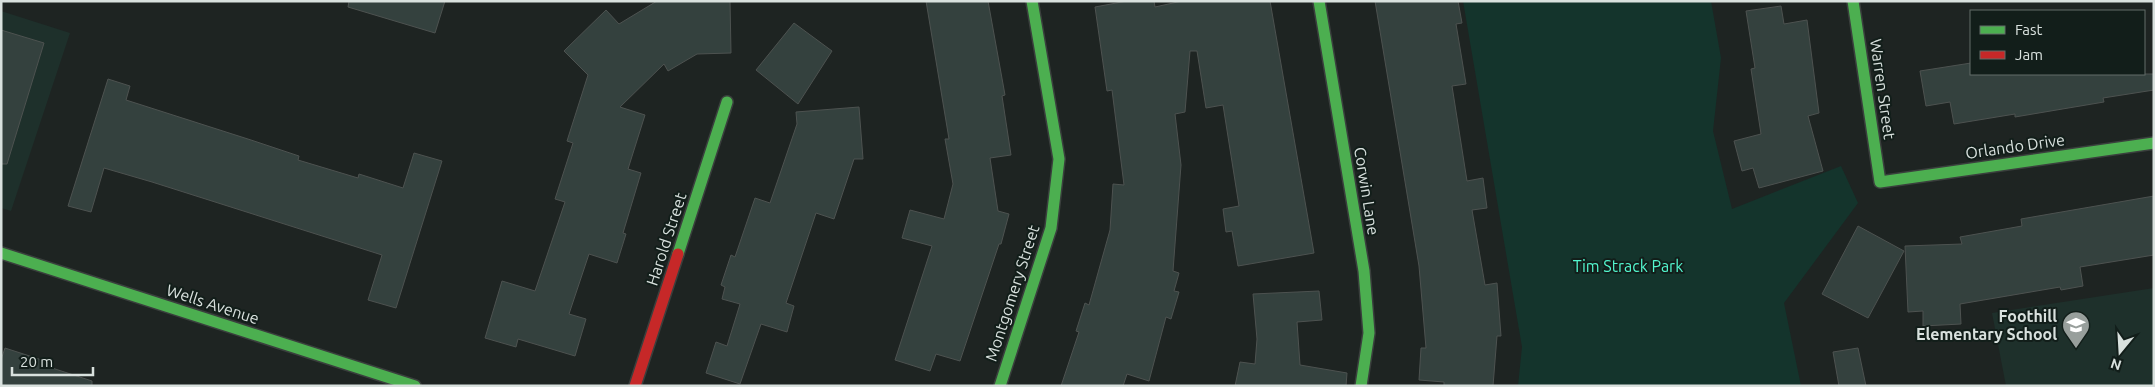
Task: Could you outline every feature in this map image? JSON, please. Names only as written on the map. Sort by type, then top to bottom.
[{"type":"street","name":"Montgomery Street","points":[[1000,386],[1051,228],[1059,159],[1032,1]]},
{"type":"street","name":"Corwin Lane","points":[[1319,1],[1364,272],[1369,333],[1361,386]]},
{"type":"street","name":"Warren Street","points":[[1853,1],[1880,182]]},
{"type":"street","name":"Harold Street","points":[[635,386],[727,102]]},
{"type":"street","name":"Orlando Drive","points":[[1880,182],[2154,143]]},
{"type":"street","name":"Wells Avenue","points":[[1,253],[415,386]]},
{"type":"shaded area","points":[[1,11],[70,33],[11,211],[1,208]]},
{"type":"shaded area","name":"Foothill Elementary School","points":[[2154,288],[2154,386],[2006,386],[1992,313]]},
{"type":"green space","name":"Tim Strack Park","points":[[1463,1],[1711,1],[1721,58],[1713,131],[1732,209],[1841,166],[1858,203],[1784,303],[1801,386],[1518,386],[1522,347]]},
{"type":"building","points":[[349,1],[445,1],[435,33],[348,7]]},
{"type":"building","points":[[657,1],[730,1],[731,53],[697,54],[668,71],[664,64],[620,107],[645,115],[628,169],[641,173],[623,233],[626,234],[617,263],[589,254],[569,314],[586,319],[575,356],[518,339],[516,347],[485,338],[502,281],[535,291],[565,202],[555,199],[573,143],[567,141],[588,75],[564,51],[606,10],[619,24]]},
{"type":"building","points":[[926,1],[988,1],[1005,95],[1002,96],[1011,155],[990,158],[998,211],[1009,214],[1001,244],[999,244],[960,361],[936,354],[930,371],[895,360],[932,246],[902,238],[910,210],[944,219],[953,184],[945,139],[949,139]]},
{"type":"building","points":[[1127,1],[1154,1],[1155,7],[1182,1],[1270,1],[1314,253],[1238,266],[1232,231],[1226,232],[1223,209],[1239,206],[1223,105],[1206,108],[1197,51],[1190,51],[1185,112],[1175,114],[1181,165],[1173,271],[1179,273],[1174,291],[1179,292],[1171,319],[1166,317],[1149,381],[1127,374],[1123,386],[1061,386],[1079,332],[1076,331],[1085,303],[1089,305],[1110,230],[1113,184],[1124,185],[1112,90],[1107,91],[1095,7]]},
{"type":"building","points":[[1375,1],[1458,1],[1462,23],[1456,24],[1466,84],[1452,86],[1467,181],[1483,178],[1487,208],[1472,210],[1485,285],[1497,283],[1501,336],[1497,336],[1493,386],[1444,386],[1444,382],[1419,380],[1421,348],[1426,348],[1419,266]]},
{"type":"building","points":[[1781,6],[1784,24],[1807,20],[1819,113],[1808,116],[1823,171],[1759,188],[1753,168],[1742,171],[1734,141],[1761,134],[1751,69],[1755,68],[1746,11]]},
{"type":"building","points":[[794,23],[832,51],[798,104],[756,70]]},
{"type":"building","points":[[1,30],[44,43],[7,164],[1,164]]},
{"type":"building","points":[[1970,63],[1970,75],[2154,74],[2154,90],[2103,98],[2104,102],[2015,117],[2015,114],[1954,124],[1950,102],[1926,106],[1920,71]]},
{"type":"building","points":[[108,79],[130,86],[126,100],[299,156],[298,160],[358,178],[359,174],[403,188],[414,153],[442,161],[396,308],[368,300],[382,255],[152,182],[104,168],[91,212],[68,206]]},
{"type":"building","points":[[859,107],[863,159],[854,159],[834,219],[816,213],[786,303],[794,306],[787,332],[761,324],[740,384],[706,373],[716,342],[727,346],[740,304],[722,299],[725,287],[721,285],[731,255],[735,257],[755,198],[770,203],[797,124],[796,112]]},
{"type":"building","points":[[2154,196],[2154,255],[2080,267],[2083,286],[2061,290],[2060,287],[1960,304],[1961,324],[1923,326],[1923,311],[1908,312],[1905,246],[1962,244],[1960,237],[2022,226],[2021,219]]},
{"type":"building","points":[[1858,226],[1904,251],[1868,318],[1822,294]]},
{"type":"building","points":[[1319,291],[1322,320],[1297,322],[1300,365],[1347,373],[1346,386],[1235,386],[1240,362],[1255,364],[1257,339],[1253,294]]},
{"type":"building","points":[[5,348],[45,361],[43,365],[92,381],[92,386],[1,386],[1,360]]},
{"type":"building","points":[[1858,348],[1866,386],[1839,386],[1833,352]]},
{"type":"traffic: fast","points":[[1000,386],[1051,228],[1059,159],[1032,1]]},
{"type":"traffic: fast","points":[[1319,1],[1364,271],[1369,333],[1361,386]]},
{"type":"traffic: fast","points":[[1853,1],[1880,182],[2154,143]]},
{"type":"traffic: fast","points":[[678,254],[727,102]]},
{"type":"traffic: fast","points":[[1,253],[415,386]]},
{"type":"traffic: jam","points":[[635,386],[678,254]]},
{"type":"place","name":"Foothill Elementary School","points":[[2076,349]]}]
